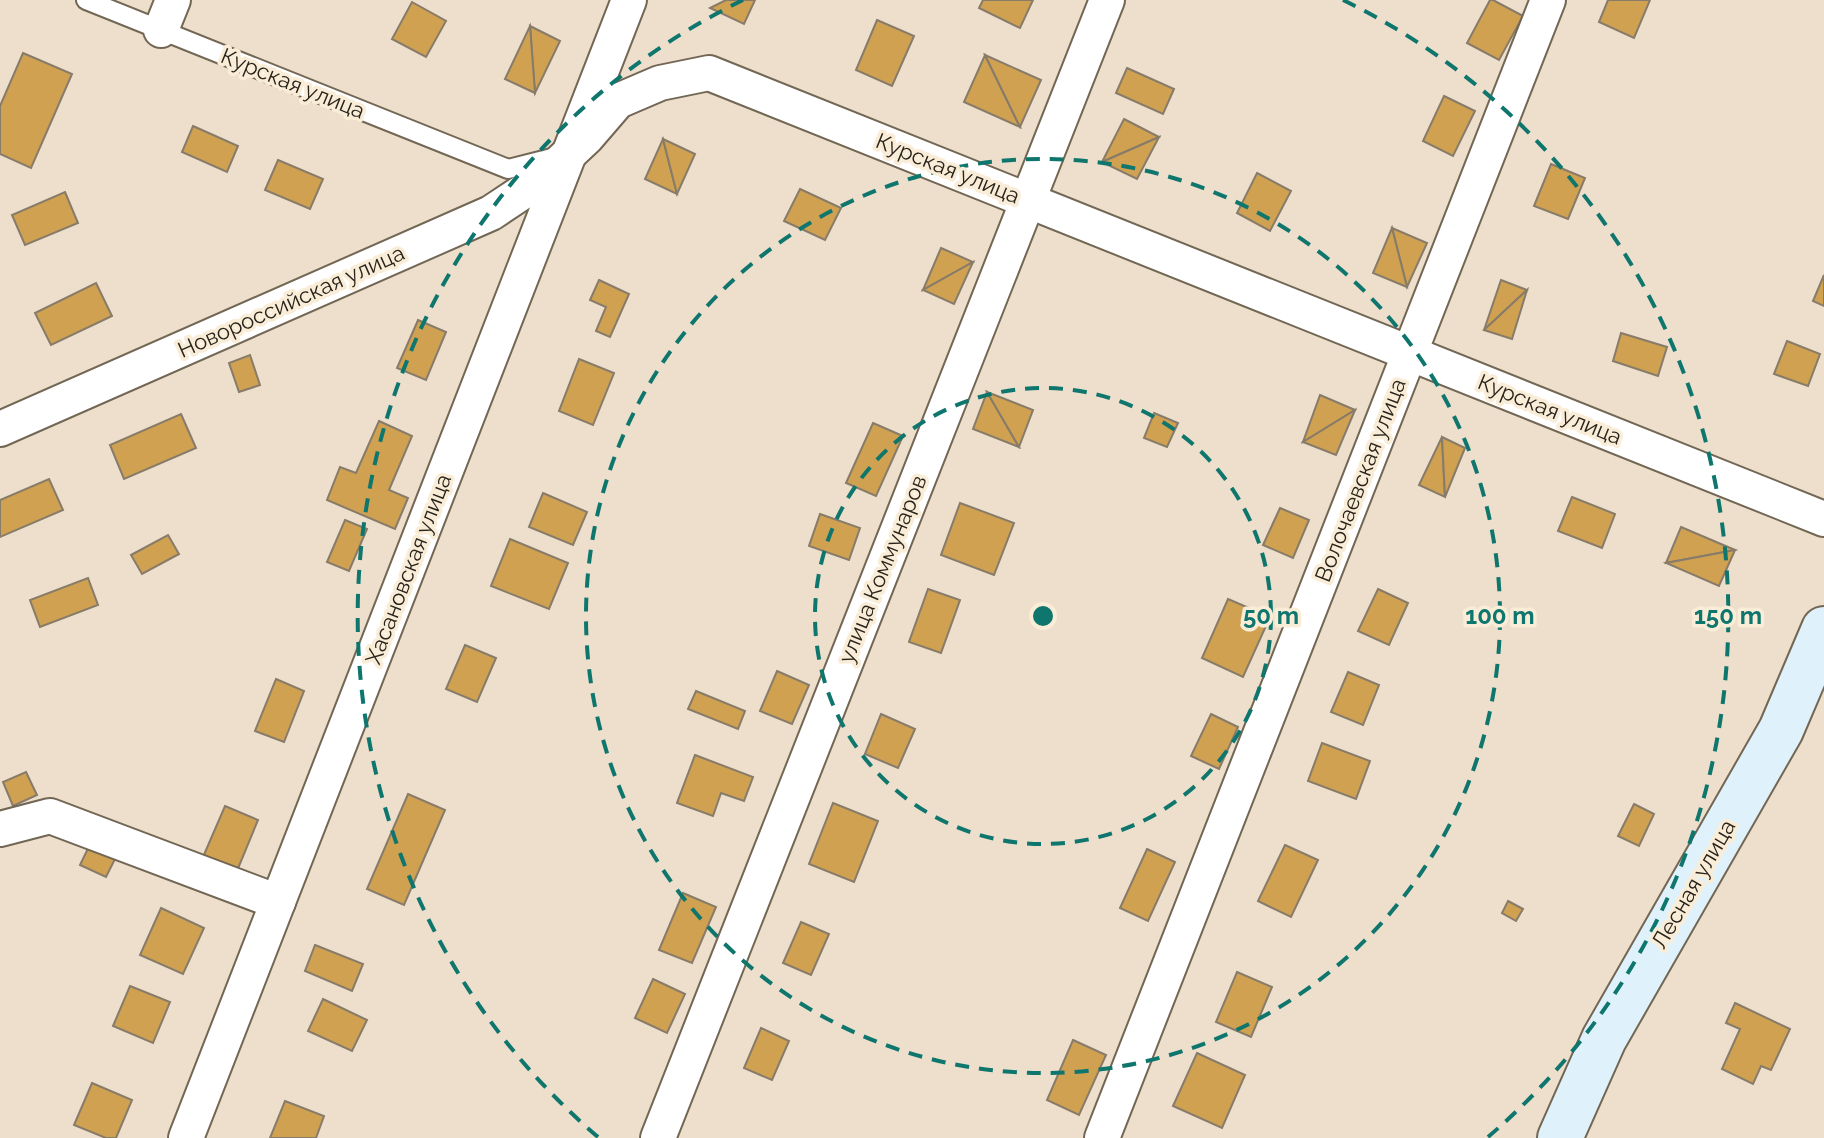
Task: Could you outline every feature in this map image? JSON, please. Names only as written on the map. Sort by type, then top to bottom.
[{"type":"street","name":"Хасановская улица","points":[[186,1138],[629,0]]},
{"type":"street","name":"улица Коммунаров","points":[[658,1138],[1107,0]]},
{"type":"street","name":"Волочаевская улица","points":[[1102,1138],[1548,0]]},
{"type":"street","name":"Курская улица","points":[[570,153],[618,101],[660,83],[709,73],[1824,519]]},
{"type":"street","name":"Новороссийская улица","points":[[0,429],[491,213],[542,179],[570,153]]},
{"type":"street","name":"Лесная улица","points":[[1560,1138],[1604,1039],[1781,730],[1824,629]]},
{"type":"street","points":[[0,829],[50,816],[278,902]]},
{"type":"lane","name":"Курская улица","points":[[86,0],[167,15],[508,169],[570,153]]},
{"type":"building","points":[[726,0],[755,0],[744,24],[710,8]]},
{"type":"building","points":[[983,0],[1033,0],[1020,28],[979,8]]},
{"type":"building","points":[[1490,0],[1523,16],[1499,60],[1467,43]]},
{"type":"building","points":[[1608,0],[1650,0],[1634,38],[1599,22]]},
{"type":"building","points":[[412,2],[446,21],[426,57],[392,39]]},
{"type":"building","points":[[877,20],[914,36],[892,86],[856,70]]},
{"type":"building","points":[[530,26],[560,41],[535,93]]},
{"type":"building","points":[[530,26],[535,93],[505,79]]},
{"type":"building","points":[[23,53],[72,74],[31,168],[0,154],[0,106]]},
{"type":"building","points":[[985,55],[1020,127],[964,102]]},
{"type":"building","points":[[985,55],[1041,80],[1020,127]]},
{"type":"building","points":[[1127,68],[1174,89],[1163,114],[1116,93]]},
{"type":"building","points":[[1444,96],[1475,111],[1453,156],[1423,141]]},
{"type":"building","points":[[1124,119],[1159,137],[1102,162]]},
{"type":"building","points":[[193,126],[238,146],[227,172],[182,152]]},
{"type":"building","points":[[1159,137],[1137,179],[1102,162]]},
{"type":"building","points":[[663,139],[677,194],[645,179]]},
{"type":"building","points":[[663,139],[695,154],[677,194]]},
{"type":"building","points":[[278,160],[323,179],[310,209],[265,190]]},
{"type":"building","points":[[1551,164],[1585,178],[1568,219],[1534,206]]},
{"type":"building","points":[[1257,173],[1291,191],[1270,231],[1237,213]]},
{"type":"building","points":[[800,189],[841,208],[825,240],[784,221]]},
{"type":"building","points":[[65,192],[78,223],[25,245],[12,215]]},
{"type":"building","points":[[1392,228],[1427,243],[1407,287]]},
{"type":"building","points":[[1392,228],[1407,287],[1373,273]]},
{"type":"building","points":[[941,248],[973,262],[923,290]]},
{"type":"building","points":[[973,262],[954,304],[923,290]]},
{"type":"building","points":[[1824,275],[1824,306],[1813,301]]},
{"type":"building","points":[[599,280],[629,294],[610,337],[596,331],[606,307],[590,300]]},
{"type":"building","points":[[1501,280],[1527,290],[1484,330]]},
{"type":"building","points":[[96,283],[112,316],[51,345],[35,313]]},
{"type":"building","points":[[1527,290],[1512,339],[1484,330]]},
{"type":"building","points":[[418,320],[446,332],[426,380],[397,368]]},
{"type":"building","points":[[1621,333],[1667,347],[1658,376],[1613,361]]},
{"type":"building","points":[[1787,341],[1820,354],[1808,386],[1774,374]]},
{"type":"building","points":[[250,355],[260,385],[239,392],[229,363]]},
{"type":"building","points":[[579,359],[614,373],[593,425],[559,411]]},
{"type":"building","points":[[987,392],[1019,447],[973,429]]},
{"type":"building","points":[[987,392],[1033,410],[1019,447]]},
{"type":"building","points":[[1320,395],[1355,410],[1303,442]]},
{"type":"building","points":[[1355,410],[1336,455],[1303,442]]},
{"type":"building","points":[[1154,413],[1178,423],[1167,447],[1144,438]]},
{"type":"building","points":[[181,414],[196,448],[124,479],[110,445]]},
{"type":"building","points":[[379,421],[412,436],[389,490],[408,498],[395,529],[327,500],[340,467],[356,473]]},
{"type":"building","points":[[873,423],[903,436],[876,496],[846,483]]},
{"type":"building","points":[[1442,437],[1445,497],[1419,485]]},
{"type":"building","points":[[1442,437],[1465,448],[1445,497]]},
{"type":"building","points":[[49,479],[63,510],[0,537],[0,500]]},
{"type":"building","points":[[543,493],[587,512],[573,545],[529,527]]},
{"type":"building","points":[[1572,497],[1615,514],[1602,548],[1558,531]]},
{"type":"building","points":[[960,503],[1014,523],[994,575],[941,555]]},
{"type":"building","points":[[1280,508],[1309,520],[1293,558],[1263,545]]},
{"type":"building","points":[[820,514],[860,528],[849,560],[809,546]]},
{"type":"building","points":[[345,520],[367,529],[349,571],[327,562]]},
{"type":"building","points":[[1681,527],[1735,550],[1666,563]]},
{"type":"building","points":[[168,535],[179,554],[142,574],[131,555]]},
{"type":"building","points":[[510,539],[568,563],[549,609],[491,586]]},
{"type":"building","points":[[1735,550],[1719,586],[1666,563]]},
{"type":"building","points":[[88,578],[98,605],[40,627],[30,600]]},
{"type":"building","points":[[928,589],[960,600],[941,653],[909,642]]},
{"type":"building","points":[[1378,589],[1408,603],[1389,645],[1358,631]]},
{"type":"building","points":[[1228,599],[1270,617],[1243,677],[1202,658]]},
{"type":"building","points":[[465,645],[496,658],[477,702],[446,689]]},
{"type":"building","points":[[777,671],[809,685],[792,724],[760,711]]},
{"type":"building","points":[[1348,672],[1379,685],[1363,725],[1331,712]]},
{"type":"building","points":[[276,679],[304,691],[284,742],[255,731]]},
{"type":"building","points":[[696,691],[745,711],[738,729],[688,709]]},
{"type":"building","points":[[881,714],[915,729],[898,768],[865,754]]},
{"type":"building","points":[[1211,714],[1238,727],[1219,769],[1191,756]]},
{"type":"building","points":[[1322,743],[1370,761],[1356,799],[1308,781]]},
{"type":"building","points":[[695,755],[753,777],[744,801],[721,793],[713,816],[677,803]]},
{"type":"building","points":[[26,772],[37,795],[13,806],[3,782]]},
{"type":"building","points":[[408,794],[445,810],[404,905],[367,889]]},
{"type":"building","points":[[833,803],[878,821],[854,882],[809,864]]},
{"type":"building","points":[[1634,804],[1654,814],[1639,846],[1618,836]]},
{"type":"building","points":[[225,806],[258,820],[237,871],[203,857]]},
{"type":"building","points":[[93,838],[119,851],[106,877],[80,865]]},
{"type":"building","points":[[1285,845],[1318,860],[1291,917],[1258,901]]},
{"type":"building","points":[[1147,849],[1175,862],[1148,921],[1120,908]]},
{"type":"building","points":[[683,893],[716,907],[692,963],[659,950]]},
{"type":"building","points":[[1508,901],[1523,909],[1516,921],[1502,913]]},
{"type":"building","points":[[161,908],[204,928],[183,974],[140,955]]},
{"type":"building","points":[[801,922],[829,934],[811,975],[783,963]]},
{"type":"building","points":[[315,945],[363,964],[352,991],[305,971]]},
{"type":"building","points":[[1237,972],[1272,987],[1251,1037],[1216,1022]]},
{"type":"building","points":[[653,979],[685,994],[667,1033],[635,1018]]},
{"type":"building","points":[[130,986],[170,1002],[153,1043],[113,1026]]},
{"type":"building","points":[[323,999],[367,1020],[352,1051],[308,1031]]},
{"type":"building","points":[[1735,1003],[1790,1029],[1771,1070],[1761,1066],[1753,1084],[1722,1069],[1740,1029],[1726,1023]]},
{"type":"building","points":[[761,1028],[789,1041],[772,1080],[744,1068]]},
{"type":"building","points":[[1073,1040],[1106,1055],[1079,1115],[1047,1100]]},
{"type":"building","points":[[1197,1053],[1245,1075],[1222,1128],[1173,1106]]},
{"type":"building","points":[[92,1083],[132,1100],[116,1138],[106,1138],[74,1125]]},
{"type":"building","points":[[285,1101],[324,1116],[316,1138],[270,1138]]}]
